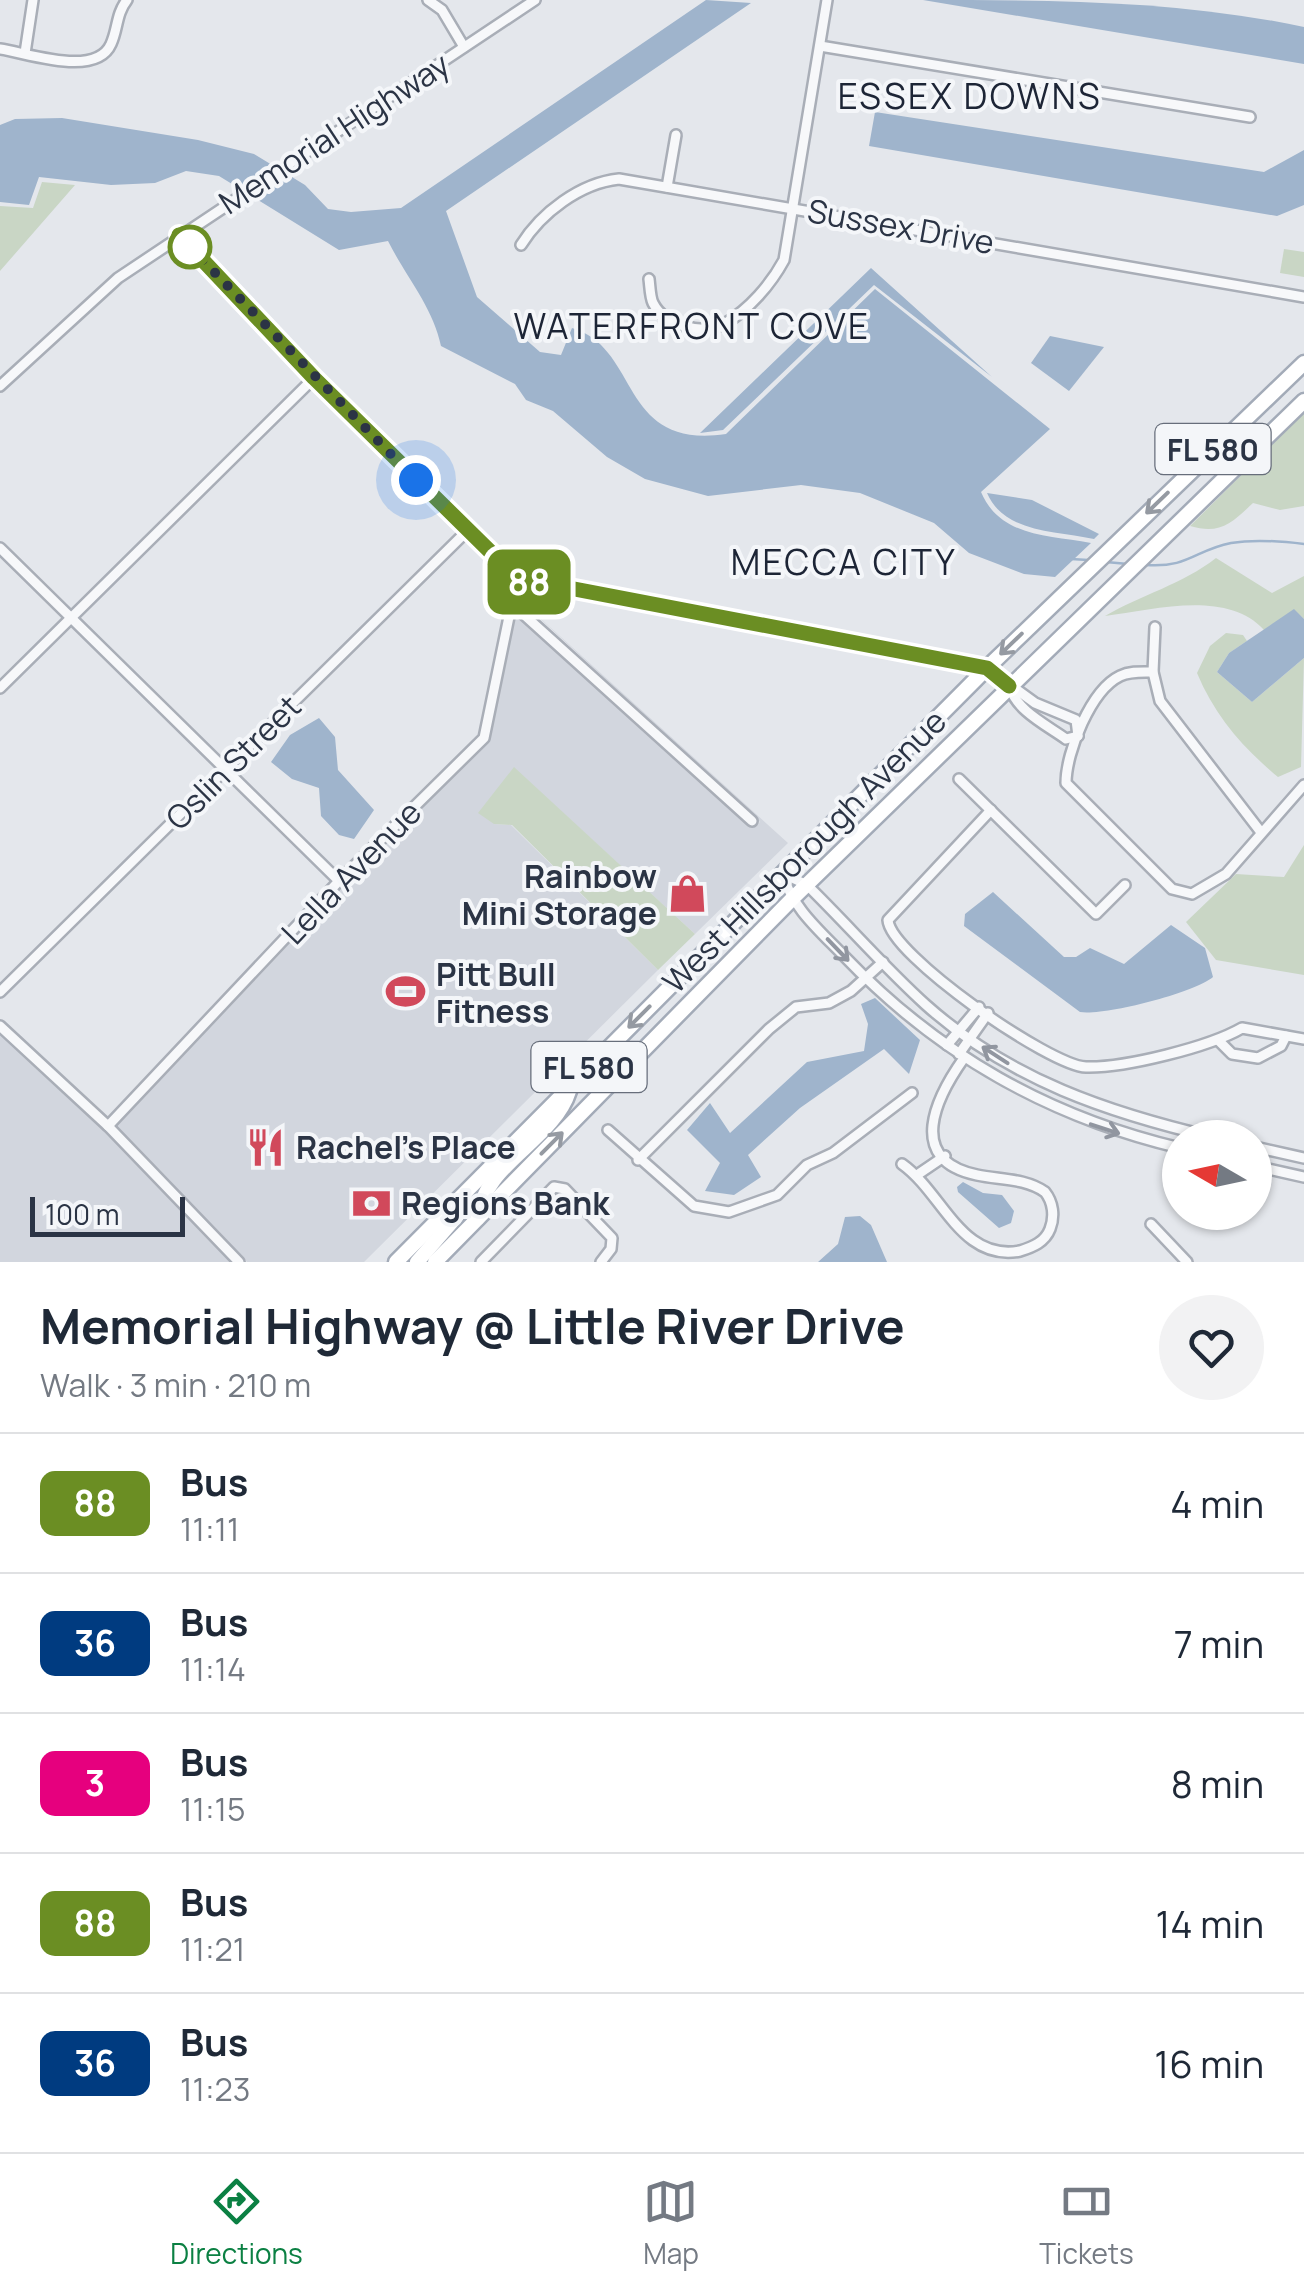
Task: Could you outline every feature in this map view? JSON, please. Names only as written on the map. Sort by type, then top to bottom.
[{"type":"main road","name":"West Hillsborough Avenue","points":[[396,1262],[987,668],[1304,363]]},
{"type":"main road","name":"West Hillsborough Avenue","points":[[434,1262],[806,885],[1304,402]]},
{"type":"main road","points":[[478,1218],[480,1196],[563,1110],[571,1086]]},
{"type":"main road","points":[[417,1262],[457,1216],[458,1199]]},
{"type":"street","points":[[24,53],[33,0]]},
{"type":"street","points":[[0,48],[82,62],[100,58],[110,46],[118,12],[127,0]]},
{"type":"street","points":[[428,0],[443,5],[464,46]]},
{"type":"street","name":"Memorial Highway","points":[[0,386],[65,323],[179,235],[535,0]]},
{"type":"street","points":[[649,279],[653,303],[667,318],[686,327],[724,324],[771,284],[784,260],[827,0]]},
{"type":"street","points":[[820,46],[1250,117]]},
{"type":"street","points":[[668,187],[676,135]]},
{"type":"street","name":"Sussex Drive","points":[[521,246],[536,221],[598,182],[619,180],[1304,297]]},
{"type":"street","points":[[179,235],[314,378],[466,532],[517,578],[987,668],[1009,686],[1076,720],[1078,736]]},
{"type":"street","points":[[0,688],[314,378]]},
{"type":"street","name":"Oslin Street","points":[[0,992],[466,532]]},
{"type":"street","points":[[0,548],[339,882]]},
{"type":"street","name":"Lella Avenue","points":[[108,1126],[339,882],[484,738],[517,578]]},
{"type":"street","points":[[512,604],[752,821]]},
{"type":"street","points":[[1155,628],[1153,672],[1160,702],[1260,832]]},
{"type":"street","points":[[1153,672],[1125,673],[1099,695],[1078,736],[1066,768],[1066,783],[1172,890],[1192,894],[1226,874],[1304,785]]},
{"type":"street","points":[[1009,686],[1014,701],[1053,730],[1066,739],[1078,736]]},
{"type":"street","points":[[1053,730],[1062,714]]},
{"type":"street","points":[[959,779],[1096,914],[1125,885]]},
{"type":"street","points":[[991,810],[888,920],[894,939],[983,1010],[1042,1052],[1081,1066],[1219,1041],[1242,1028],[1304,1039]]},
{"type":"street","points":[[782,873],[806,885],[958,1032],[1019,1071],[1087,1103],[1162,1123]]},
{"type":"street","points":[[782,873],[791,900],[866,979],[962,1056],[1050,1108],[1106,1129],[1162,1143]]},
{"type":"street","points":[[638,1160],[796,1007],[829,1003],[866,979],[883,962]]},
{"type":"street","points":[[947,1045],[983,1010]]},
{"type":"street","points":[[902,1164],[933,1190],[959,1231],[980,1246],[1013,1252],[1044,1239],[1052,1212],[1045,1192],[1024,1182],[965,1172],[945,1156],[935,1140],[932,1111],[983,1010]]},
{"type":"street","points":[[0,1026],[108,1126],[239,1262]]},
{"type":"street","points":[[1219,1041],[1228,1052],[1258,1058],[1280,1046],[1286,1036]]},
{"type":"street","points":[[608,1130],[694,1206],[729,1212],[778,1195],[807,1165],[833,1154],[912,1093]]},
{"type":"street","points":[[1272,1150],[1304,1158]]},
{"type":"street","points":[[916,1175],[945,1156]]},
{"type":"street","points":[[1272,1170],[1304,1177]]},
{"type":"street","points":[[481,1262],[554,1187],[565,1189],[612,1238],[612,1249],[601,1262]]},
{"type":"street","points":[[1150,1224],[1187,1262]]},
{"type":"shaded area","points":[[519,599],[788,843],[695,934],[514,768],[494,824],[511,825],[658,970],[364,1262],[247,1262],[116,1127],[344,885],[489,742],[516,614],[752,828],[760,822]]},
{"type":"shaded area","points":[[0,1034],[104,1130],[232,1262],[0,1262]]},
{"type":"green space","points":[[42,182],[75,185],[0,271],[0,206],[33,208]]},
{"type":"green space","points":[[1284,249],[1304,252],[1304,277],[1280,273]]},
{"type":"green space","points":[[1304,413],[1304,506],[1280,510],[1253,503],[1218,528],[1190,526]]},
{"type":"green space","points":[[1216,558],[1272,593],[1304,576],[1304,619],[1294,610],[1264,630],[1249,617],[1230,610],[1189,605],[1105,616],[1190,575]]},
{"type":"green space","points":[[1226,633],[1243,635],[1247,641],[1229,653],[1217,672],[1252,702],[1304,658],[1301,767],[1278,777],[1241,742],[1212,703],[1197,673],[1210,646]]},
{"type":"green space","points":[[514,767],[695,934],[658,970],[512,825],[494,824],[478,813]]},
{"type":"green space","points":[[1304,845],[1304,975],[1216,960],[1186,922],[1236,874],[1284,877]]},
{"type":"water","points":[[706,0],[751,3],[446,211],[477,297],[540,352],[561,355],[572,328],[594,339],[610,355],[648,413],[666,427],[691,435],[726,434],[875,289],[1050,429],[981,492],[989,507],[1013,526],[1091,543],[1055,577],[1024,574],[969,553],[934,523],[860,493],[801,485],[708,496],[645,479],[607,457],[553,411],[526,400],[515,384],[441,346],[425,305],[388,241],[339,250],[219,176],[186,171],[155,183],[111,185],[39,177],[29,205],[0,202],[0,125],[15,119],[62,118],[198,140],[254,154],[305,185],[328,209],[351,212],[401,208]]},
{"type":"water","points":[[923,0],[1114,3],[1257,18],[1304,27],[1304,64]]},
{"type":"water","points":[[875,112],[1264,172],[1304,150],[1304,205],[1277,216],[869,146]]},
{"type":"water","points":[[871,268],[992,377],[874,285],[723,430],[700,433]]},
{"type":"water","points":[[1050,336],[1104,347],[1069,391],[1031,363]]},
{"type":"water","points":[[987,493],[1032,500],[1099,534],[1094,539],[1018,523],[1005,516]]},
{"type":"water","points":[[1294,609],[1304,619],[1304,658],[1252,702],[1217,672],[1229,653]]},
{"type":"water","points":[[319,718],[335,737],[338,770],[374,810],[354,839],[339,835],[321,816],[319,788],[292,779],[271,762],[290,735]]},
{"type":"water","points":[[993,892],[1064,957],[1076,957],[1090,948],[1124,964],[1171,925],[1205,948],[1213,977],[1188,990],[1148,1002],[1080,1012],[964,926],[965,914]]},
{"type":"water","points":[[875,998],[920,1040],[909,1074],[884,1049],[800,1108],[748,1155],[761,1177],[734,1195],[705,1191],[720,1163],[687,1130],[710,1103],[730,1133],[807,1062],[864,1051],[868,1024],[861,1004]]},
{"type":"water","points":[[963,1182],[983,1193],[1002,1195],[1014,1211],[1011,1223],[999,1228],[958,1192],[957,1187]]},
{"type":"water","points":[[860,1216],[871,1225],[887,1262],[818,1262],[838,1244],[845,1217]]},
{"type":"waterway","points":[[1146,565],[1172,564],[1240,542],[1304,544]]},
{"type":"waterway","points":[[1071,559],[1088,560]]},
{"type":"waterway","points":[[1106,562],[1128,564]]},
{"type":"bus line","name":"88","points":[[179,235],[314,378],[466,532],[517,578],[540,586],[987,668],[1009,686]]},
{"type":"place","name":"Rainbow Mini Storage","points":[[687,894]]},
{"type":"place","name":"Pitt Bull Fitness","points":[[406,992]]},
{"type":"place","name":"Rachel's Place","points":[[266,1147]]},
{"type":"place","name":"Regions Bank","points":[[371,1203]]},
{"type":"district","name":"ESSEX DOWNS","points":[[970,96]]},
{"type":"district","name":"WATERFRONT COVE","points":[[692,326]]},
{"type":"district","name":"MECCA CITY","points":[[844,562]]},
{"type":"route","points":[[190,247],[416,480]]}]
